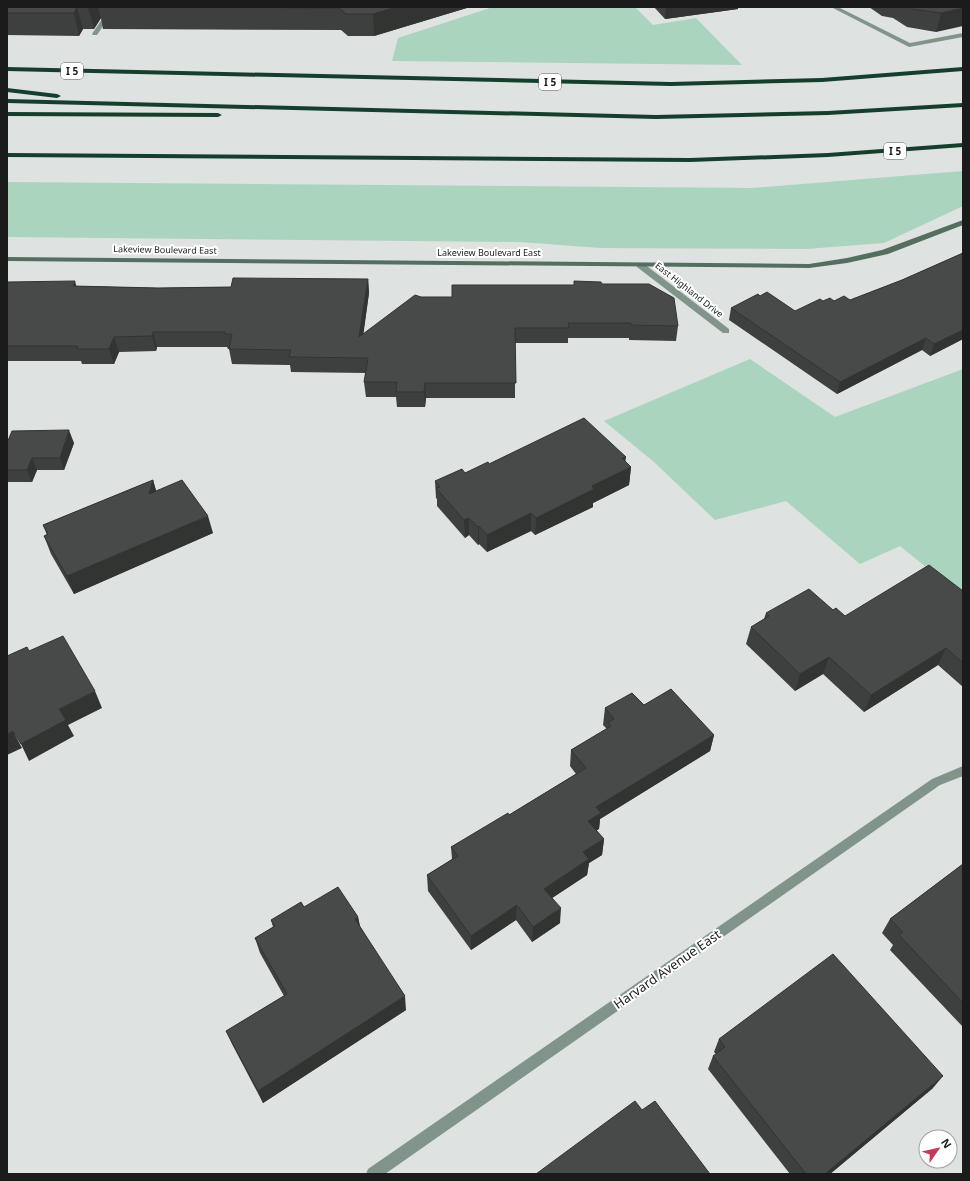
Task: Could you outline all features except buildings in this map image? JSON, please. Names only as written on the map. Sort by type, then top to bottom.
[{"type":"highway","points":[[7,61],[136,72]]},
{"type":"highway","name":"I 5","points":[[7,69],[678,84],[822,80],[963,70]]},
{"type":"highway","points":[[7,90],[139,105]]},
{"type":"highway","points":[[7,101],[569,116]]},
{"type":"highway","points":[[238,115],[700,117],[828,113],[963,105]]},
{"type":"highway","points":[[7,114],[223,115]]},
{"type":"highway","name":"I 5","points":[[7,155],[642,160],[828,155],[963,145]]},
{"type":"highway","points":[[7,149],[95,155]]},
{"type":"street","points":[[95,34],[113,7]]},
{"type":"street","points":[[834,7],[909,45],[963,34]]},
{"type":"street","name":"Lakeview Boulevard East","points":[[7,259],[809,266],[848,261],[884,252],[919,240],[963,222]]},
{"type":"street","name":"East Highland Drive","points":[[640,264],[726,331]]},
{"type":"street","name":"Harvard Avenue East","points":[[373,1174],[936,782],[963,771]]},
{"type":"green space","points":[[493,7],[635,7],[653,25],[696,18],[742,65],[392,61],[398,38]]},
{"type":"green space","points":[[963,171],[963,206],[884,243],[806,249],[600,248],[521,242],[7,237],[7,182],[752,188]]},
{"type":"green space","points":[[750,359],[835,417],[963,369],[963,597],[900,546],[860,564],[786,501],[715,520],[654,462],[604,421]]}]
